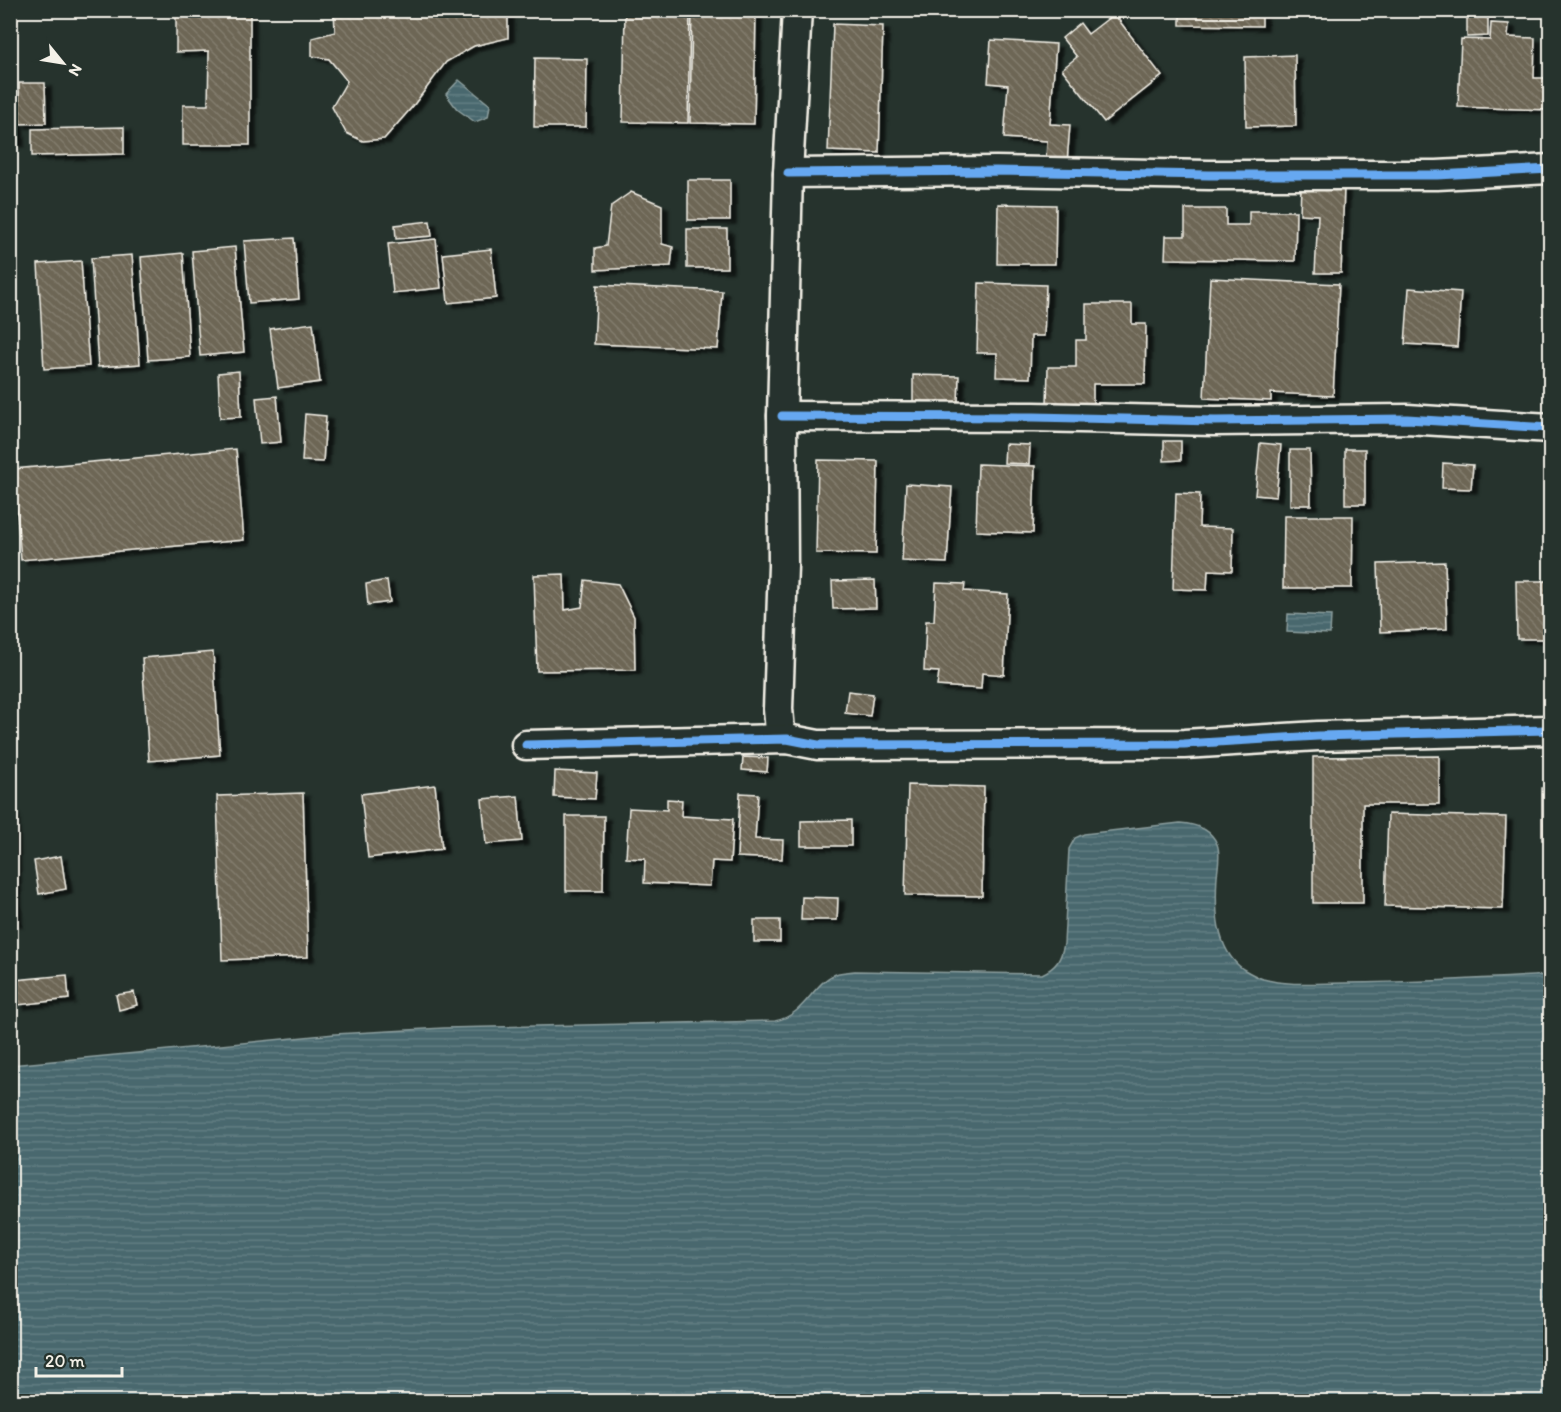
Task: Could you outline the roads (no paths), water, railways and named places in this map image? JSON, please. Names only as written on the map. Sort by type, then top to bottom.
[{"type":"street","points":[[787,739],[780,731],[778,709],[783,566],[782,416],[788,173],[797,10]]},
{"type":"street","points":[[788,173],[996,171],[1209,175],[1437,175],[1551,169]]},
{"type":"street","points":[[782,416],[1034,417],[1215,421],[1407,419],[1551,428]]},
{"type":"street","points":[[526,745],[787,739],[818,745],[1173,745],[1318,736],[1551,730]]},
{"type":"water","points":[[459,80],[490,105],[488,117],[475,122],[457,109],[446,94]]},
{"type":"water","points":[[1288,614],[1331,616],[1330,634],[1287,632]]},
{"type":"water","points":[[1180,823],[1201,828],[1211,835],[1217,844],[1219,856],[1216,901],[1222,939],[1234,961],[1243,969],[1261,978],[1282,983],[1314,984],[1550,975],[1550,1401],[11,1401],[11,1065],[335,1034],[444,1028],[775,1021],[786,1018],[802,1006],[828,978],[840,973],[855,971],[1042,974],[1055,965],[1063,949],[1069,849],[1075,838],[1084,834]]}]
